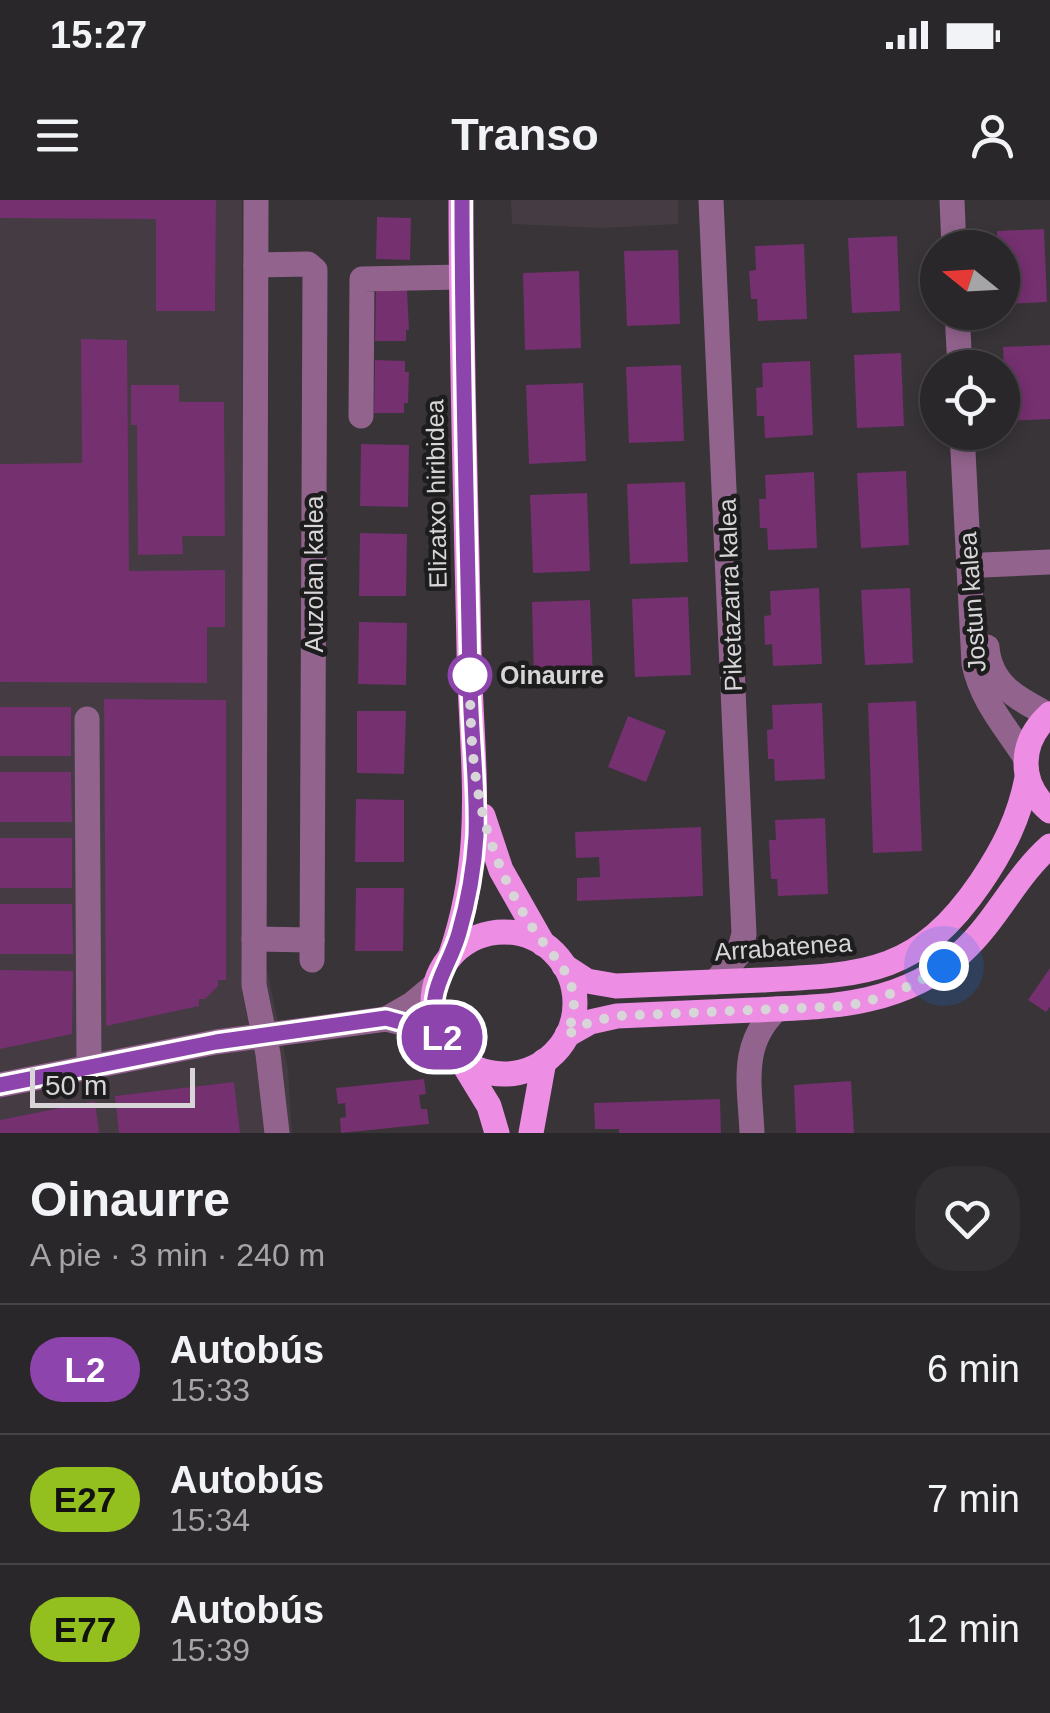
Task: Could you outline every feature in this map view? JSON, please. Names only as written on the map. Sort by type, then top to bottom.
[{"type":"main road","name":"Elizatxo hiribidea","points":[[450,958],[472,874],[476,786],[470,712],[462,200]]},
{"type":"main road","name":"Arrabatenea","points":[[564,966],[587,981],[602,985],[840,976],[888,965],[930,941],[963,909],[1007,841],[1020,810],[1029,741],[1049,714]]},
{"type":"main road","points":[[1026,767],[1032,791],[1050,811]]},
{"type":"main road","name":"Elizatxo hiribidea","points":[[476,786],[502,870],[543,944]]},
{"type":"main road","points":[[567,1035],[590,1022],[617,1016],[867,1002],[927,978],[975,940],[1025,871],[1050,846]]},
{"type":"main road","points":[[462,1060],[494,1074],[512,1074],[544,1062],[567,1035],[574,993],[564,966],[543,944],[511,933],[488,934],[467,943],[450,958],[436,984],[434,1013],[443,1040],[462,1060],[489,1106],[497,1133]]},
{"type":"main road","points":[[530,1133],[544,1062]]},
{"type":"street","points":[[256,200],[254,985],[265,1033],[277,1133]]},
{"type":"street","points":[[952,200],[953,230]]},
{"type":"street","points":[[968,200],[969,230]]},
{"type":"street","name":"Piketazarra kalea","points":[[712,203],[744,934],[738,955],[715,982]]},
{"type":"street","name":"Auzolan kalea","points":[[254,939],[312,950],[315,270],[308,264],[256,265]]},
{"type":"street","points":[[361,416],[362,279],[461,277]]},
{"type":"street","name":"Jostun kalea","points":[[963,450],[974,664],[988,703],[1026,767]]},
{"type":"street","name":"Jostun kalea","points":[[977,450],[990,670],[1015,697],[1049,714]]},
{"type":"street","points":[[983,565],[1050,562]]},
{"type":"street","points":[[86,719],[89,1068]]},
{"type":"street","points":[[0,1086],[265,1033],[386,1018],[412,1004],[436,984]]},
{"type":"street","points":[[752,1133],[749,1068],[753,1039],[761,1024],[777,1009]]},
{"type":"street","points":[[716,1012],[732,1024],[742,1039],[749,1068]]},
{"type":"street","points":[[386,1018],[443,1040]]},
{"type":"shaded area","points":[[0,200],[242,200],[245,866],[288,1069],[292,1133],[0,1133]]},
{"type":"shaded area","points":[[511,200],[678,200],[678,224],[602,228],[512,224]]},
{"type":"building","points":[[0,200],[216,200],[215,311],[156,311],[156,219],[0,218]]},
{"type":"building","points":[[377,217],[411,218],[410,260],[376,259]]},
{"type":"building","points":[[1044,229],[1047,302],[1020,303],[1020,230]]},
{"type":"building","points":[[897,236],[900,311],[852,313],[848,238]]},
{"type":"building","points":[[804,244],[807,319],[758,321],[749,271],[756,270],[755,246]]},
{"type":"building","points":[[678,250],[680,324],[627,326],[624,251]]},
{"type":"building","points":[[579,271],[581,348],[525,350],[523,273]]},
{"type":"building","points":[[376,290],[407,290],[406,341],[375,341]]},
{"type":"building","points":[[81,339],[127,340],[129,571],[225,570],[225,627],[207,627],[207,683],[0,682],[0,464],[82,463]]},
{"type":"building","points":[[1050,345],[1050,419],[1020,420],[1020,350],[1003,347]]},
{"type":"building","points":[[901,353],[904,426],[857,428],[854,355]]},
{"type":"building","points":[[375,360],[405,361],[405,372],[409,372],[404,413],[374,413]]},
{"type":"building","points":[[810,361],[813,435],[765,438],[764,416],[757,416],[756,388],[763,387],[762,363]]},
{"type":"building","points":[[681,365],[684,441],[629,443],[626,367]]},
{"type":"building","points":[[583,383],[586,461],[529,464],[526,385]]},
{"type":"building","points":[[131,385],[179,385],[179,402],[224,402],[225,536],[182,536],[183,554],[138,555],[137,425],[131,425]]},
{"type":"building","points":[[361,444],[409,445],[408,507],[360,506]]},
{"type":"building","points":[[906,471],[909,545],[861,548],[857,473]]},
{"type":"building","points":[[814,472],[817,548],[768,550],[767,528],[760,528],[759,499],[766,499],[765,475]]},
{"type":"building","points":[[685,482],[688,562],[630,564],[627,484]]},
{"type":"building","points":[[587,493],[590,571],[533,573],[530,495]]},
{"type":"building","points":[[360,533],[407,534],[406,596],[359,596]]},
{"type":"building","points":[[819,588],[822,664],[773,666],[772,644],[765,645],[764,616],[771,615],[770,591]]},
{"type":"building","points":[[910,588],[913,663],[865,665],[861,590]]},
{"type":"building","points":[[688,597],[691,675],[635,677],[632,599]]},
{"type":"building","points":[[590,600],[593,680],[534,682],[532,602]]},
{"type":"building","points":[[359,622],[407,623],[406,685],[358,684]]},
{"type":"building","points":[[104,699],[226,700],[226,980],[218,980],[218,986],[205,999],[199,999],[199,1006],[106,1026]]},
{"type":"building","points":[[916,701],[922,851],[873,853],[868,703]]},
{"type":"building","points":[[822,703],[825,779],[775,781],[774,759],[768,759],[767,730],[773,729],[772,705]]},
{"type":"building","points":[[0,707],[71,707],[71,756],[0,756]]},
{"type":"building","points":[[357,711],[406,711],[404,774],[357,773]]},
{"type":"building","points":[[628,716],[666,731],[646,782],[608,767]]},
{"type":"building","points":[[0,772],[71,772],[72,822],[0,822]]},
{"type":"building","points":[[356,799],[404,800],[404,862],[355,862]]},
{"type":"building","points":[[825,818],[828,894],[778,896],[777,879],[771,879],[769,840],[776,840],[775,820]]},
{"type":"building","points":[[701,827],[703,896],[577,901],[577,878],[600,877],[599,857],[576,858],[575,832]]},
{"type":"building","points":[[0,838],[72,838],[72,888],[0,888]]},
{"type":"building","points":[[356,888],[404,888],[403,951],[355,951]]},
{"type":"building","points":[[0,904],[72,904],[73,954],[0,954]]},
{"type":"building","points":[[1050,968],[1050,1007],[1046,1012],[1028,1000]]},
{"type":"building","points":[[0,970],[73,971],[72,1034],[0,1049]]},
{"type":"building","points":[[424,1079],[426,1094],[419,1095],[429,1124],[341,1133],[345,1103],[338,1104],[336,1088]]},
{"type":"building","points":[[851,1081],[854,1133],[796,1133],[794,1085]]},
{"type":"building","points":[[234,1082],[240,1133],[119,1133],[115,1096]]},
{"type":"building","points":[[720,1099],[721,1133],[619,1133],[619,1129],[595,1129],[594,1103]]},
{"type":"building","points":[[95,1101],[99,1133],[0,1133],[0,1120]]},
{"type":"bus line","name":"L2","points":[[0,1085],[216,1042],[386,1018],[443,1040],[434,1013],[436,984],[450,958],[467,902],[477,816],[470,712],[462,200]]},
{"type":"place","name":"Oinaurre","points":[[470,675]]},
{"type":"route","points":[[470,675],[472,750],[483,815],[514,896],[570,979],[574,1007],[567,1035],[590,1022],[617,1016],[846,1006],[908,988],[944,966]]}]
